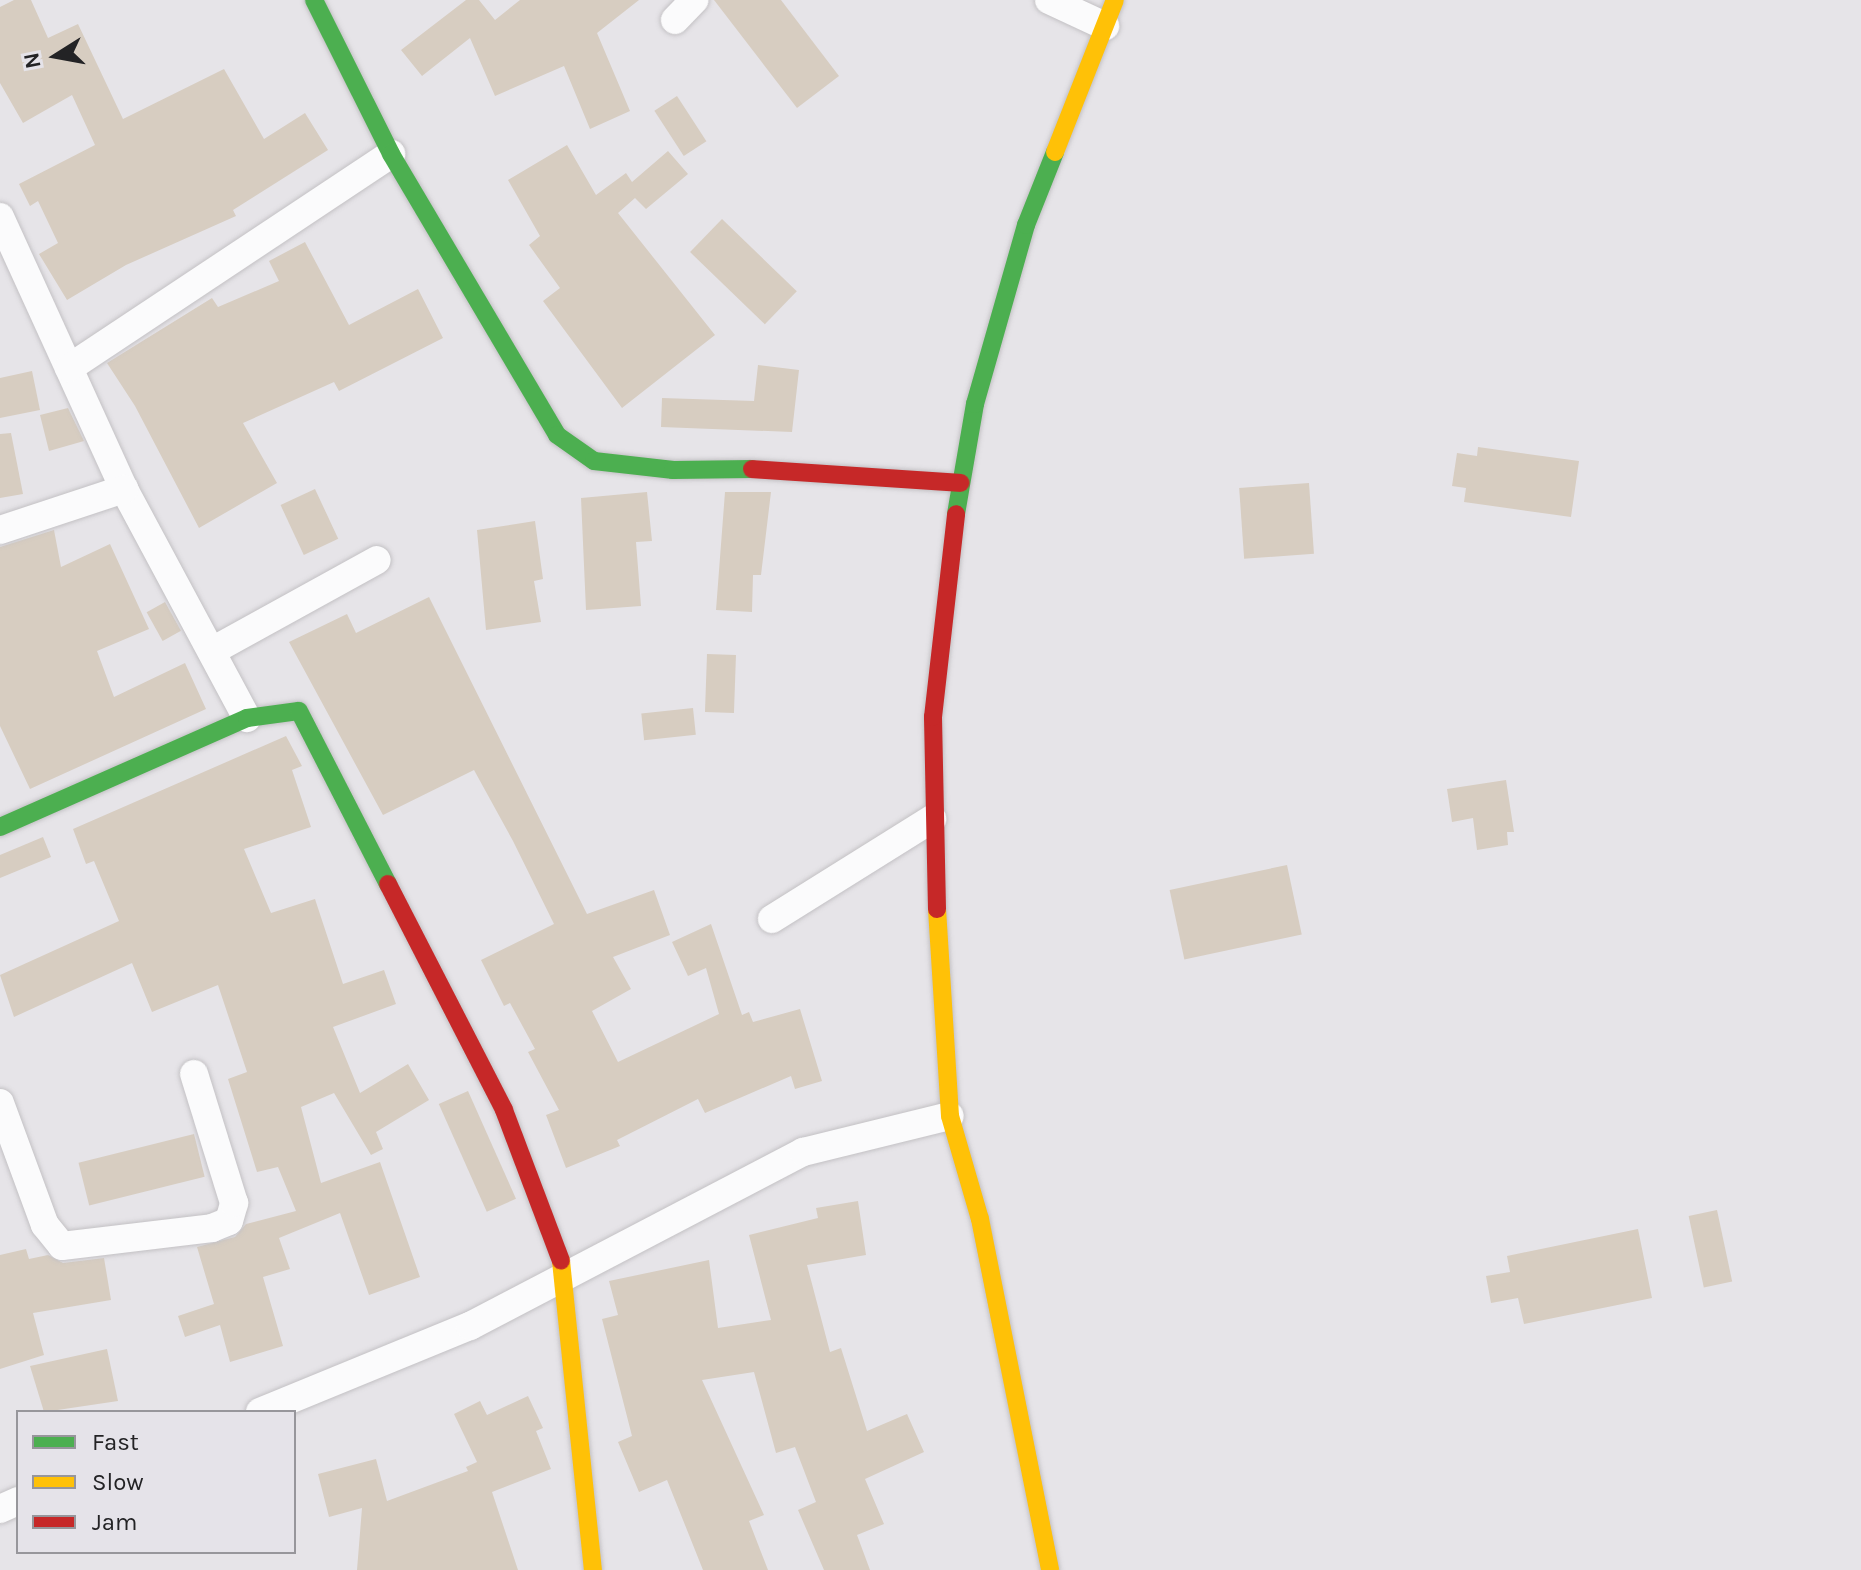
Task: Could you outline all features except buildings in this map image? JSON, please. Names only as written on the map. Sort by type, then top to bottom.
[{"type":"street","points":[[314,0],[391,154],[557,435],[594,461],[961,483]]},
{"type":"street","points":[[1049,0],[1110,13],[1026,225],[975,404],[961,483],[933,717],[932,819],[950,1116],[980,1219],[1050,1570]]},
{"type":"street","points":[[69,368],[391,154]]},
{"type":"street","points":[[0,217],[124,489],[247,718]]},
{"type":"street","points":[[0,530],[124,489]]},
{"type":"street","points":[[212,651],[377,560]]},
{"type":"street","points":[[0,827],[247,718],[299,711],[504,1110],[551,1223],[566,1279],[593,1570]]},
{"type":"street","points":[[772,919],[932,819]]},
{"type":"street","points":[[0,1103],[45,1225],[62,1246],[212,1228],[229,1221],[234,1203],[194,1074]]},
{"type":"street","points":[[265,1410],[470,1326],[566,1279],[803,1152],[950,1116]]},
{"type":"traffic: fast","points":[[314,0],[391,154],[557,435],[594,461],[673,470],[752,469]]},
{"type":"traffic: fast","points":[[956,514],[975,404],[1026,225],[1055,152]]},
{"type":"traffic: fast","points":[[0,827],[247,718],[299,711],[388,884]]},
{"type":"traffic: slow","points":[[1055,152],[1115,0]]},
{"type":"traffic: slow","points":[[937,909],[950,1116],[980,1219],[1050,1570]]},
{"type":"traffic: slow","points":[[561,1261],[593,1570]]},
{"type":"traffic: jam","points":[[752,469],[961,483]]},
{"type":"traffic: jam","points":[[937,909],[933,717],[956,514]]},
{"type":"traffic: jam","points":[[388,884],[504,1110],[561,1261]]}]
